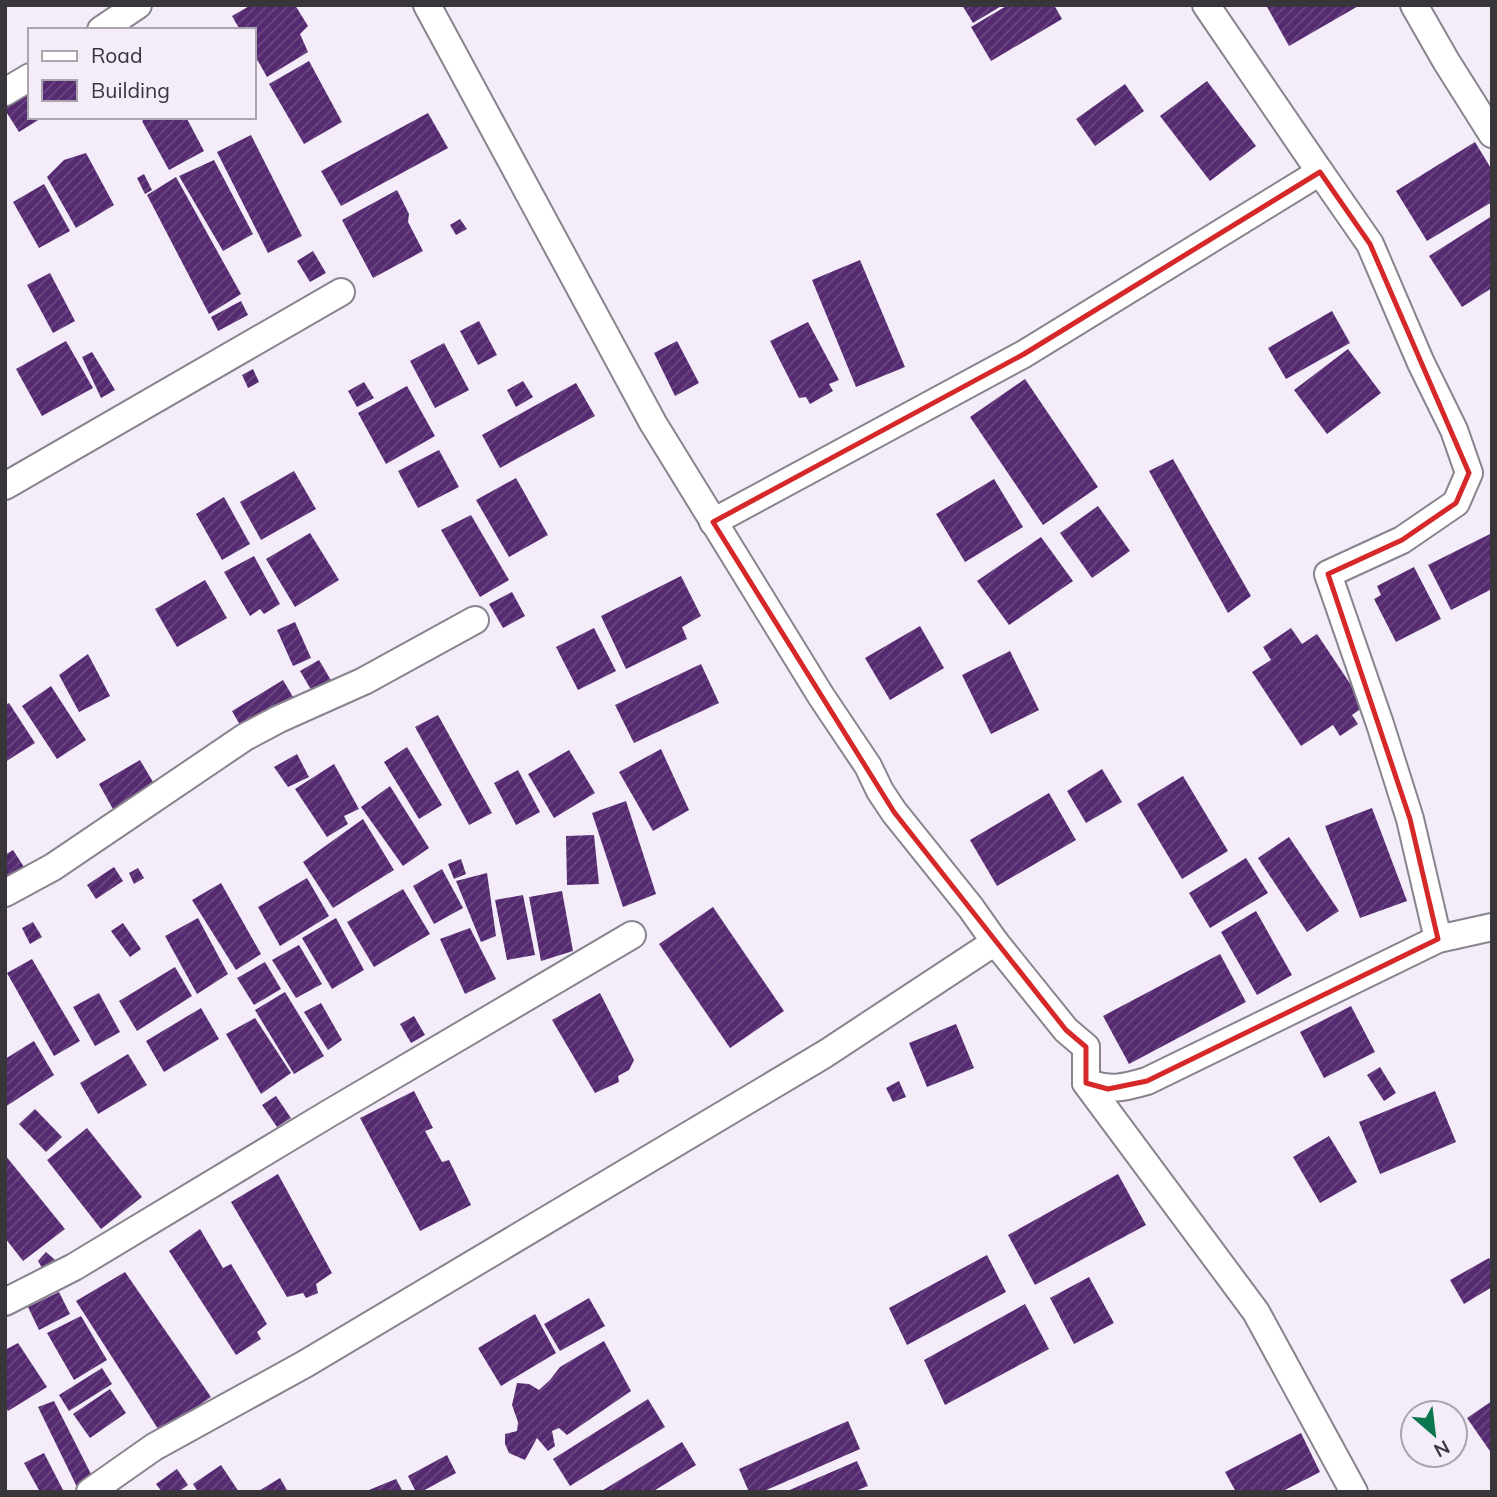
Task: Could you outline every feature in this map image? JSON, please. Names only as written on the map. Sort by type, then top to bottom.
[{"type":"street","points":[[104,28],[138,5]]},
{"type":"street","points":[[427,5],[653,423],[814,684],[868,766],[880,791],[995,942],[1066,1030],[1086,1047],[1086,1083],[1256,1312],[1354,1492]]},
{"type":"street","points":[[1206,5],[1370,244],[1421,363],[1454,430],[1469,473],[1456,503],[1402,540],[1328,574],[1406,807],[1438,939]]},
{"type":"street","points":[[1414,5],[1492,134]]},
{"type":"street","points":[[5,92],[28,78]]},
{"type":"street","points":[[713,522],[1024,354],[1320,172]]},
{"type":"street","points":[[5,486],[341,292]]},
{"type":"street","points":[[5,893],[53,867],[245,737],[364,681],[475,620]]},
{"type":"street","points":[[1086,1083],[1108,1089],[1147,1081],[1438,939],[1492,927]]},
{"type":"street","points":[[5,1302],[74,1267],[632,935]]},
{"type":"street","points":[[90,1492],[154,1447],[305,1364],[813,1062],[995,942]]},
{"type":"highlighted area","points":[[1320,172],[1370,244],[1469,473],[1456,503],[1402,540],[1328,574],[1410,819],[1438,939],[1147,1081],[1108,1089],[1086,1083],[1086,1047],[1066,1030],[894,812],[713,522],[1024,354]]},
{"type":"building","points":[[251,5],[295,5],[308,26],[300,34],[308,52],[267,77],[256,58],[256,28],[239,28],[232,16]]},
{"type":"building","points":[[962,5],[1003,5],[973,23]]},
{"type":"building","points":[[1008,5],[1054,5],[1062,19],[991,61],[971,27]]},
{"type":"building","points":[[1266,5],[1360,5],[1289,46]]},
{"type":"building","points":[[309,61],[342,122],[304,144],[269,84]]},
{"type":"building","points":[[1207,81],[1256,146],[1210,181],[1160,116]]},
{"type":"building","points":[[1125,84],[1144,111],[1095,146],[1076,119]]},
{"type":"building","points":[[28,91],[28,119],[40,119],[19,132],[5,110],[5,105]]},
{"type":"building","points":[[428,113],[448,148],[341,206],[321,171]]},
{"type":"building","points":[[187,119],[204,151],[169,170],[142,121]]},
{"type":"building","points":[[251,135],[302,236],[268,253],[217,152]]},
{"type":"building","points":[[1475,142],[1492,170],[1492,202],[1427,241],[1396,191]]},
{"type":"building","points":[[86,153],[114,205],[76,228],[47,177],[64,160]]},
{"type":"building","points":[[214,160],[253,234],[223,251],[179,176]]},
{"type":"building","points":[[144,174],[152,190],[145,194],[137,178]]},
{"type":"building","points":[[176,177],[241,294],[209,314],[147,195]]},
{"type":"building","points":[[44,184],[70,231],[39,248],[13,202]]},
{"type":"building","points":[[397,190],[409,214],[408,222],[423,251],[373,278],[342,220]]},
{"type":"building","points":[[1492,216],[1492,288],[1462,307],[1429,256]]},
{"type":"building","points":[[460,219],[467,229],[456,235],[450,225]]},
{"type":"building","points":[[313,251],[326,273],[310,282],[297,261]]},
{"type":"building","points":[[860,260],[905,367],[856,387],[812,280]]},
{"type":"building","points":[[50,273],[75,321],[53,333],[27,285]]},
{"type":"building","points":[[241,301],[248,315],[218,331],[211,317]]},
{"type":"building","points":[[1332,311],[1350,343],[1286,379],[1268,348]]},
{"type":"building","points":[[479,321],[497,355],[478,365],[460,331]]},
{"type":"building","points":[[808,322],[839,380],[829,384],[833,391],[810,404],[806,397],[799,398],[770,341]]},
{"type":"building","points":[[66,341],[93,388],[42,416],[16,369]]},
{"type":"building","points":[[677,341],[699,383],[675,396],[654,353]]},
{"type":"building","points":[[444,343],[469,390],[435,408],[410,361]]},
{"type":"building","points":[[1348,349],[1381,393],[1327,434],[1294,390]]},
{"type":"building","points":[[92,352],[115,390],[101,398],[82,357]]},
{"type":"building","points":[[253,369],[259,382],[248,388],[242,375]]},
{"type":"building","points":[[1025,379],[1098,487],[1043,525],[970,417]]},
{"type":"building","points":[[523,381],[533,397],[516,407],[507,390]]},
{"type":"building","points":[[364,382],[374,398],[357,407],[348,391]]},
{"type":"building","points":[[576,383],[595,416],[500,468],[482,435]]},
{"type":"building","points":[[407,386],[435,436],[386,464],[358,413]]},
{"type":"building","points":[[439,450],[459,487],[418,508],[398,471]]},
{"type":"building","points":[[1173,459],[1251,596],[1228,613],[1149,471]]},
{"type":"building","points":[[294,471],[316,509],[261,540],[240,502]]},
{"type":"building","points":[[516,478],[548,535],[509,557],[476,500]]},
{"type":"building","points":[[994,479],[1023,527],[965,562],[936,514]]},
{"type":"building","points":[[224,497],[250,544],[222,560],[196,514]]},
{"type":"building","points":[[1098,506],[1130,551],[1092,578],[1060,533]]},
{"type":"building","points":[[471,515],[509,580],[480,597],[441,530]]},
{"type":"building","points":[[310,533],[339,580],[295,607],[266,559]]},
{"type":"building","points":[[1492,533],[1492,589],[1451,610],[1428,565]]},
{"type":"building","points":[[1041,537],[1073,581],[1009,625],[977,581]]},
{"type":"building","points":[[254,556],[280,604],[264,614],[260,609],[250,616],[224,572]]},
{"type":"building","points":[[1414,567],[1441,619],[1396,642],[1374,599],[1381,595],[1377,586]]},
{"type":"building","points":[[681,576],[701,616],[682,627],[687,639],[626,669],[601,616]]},
{"type":"building","points":[[205,580],[227,618],[177,647],[155,609]]},
{"type":"building","points":[[512,592],[525,616],[503,628],[489,604]]},
{"type":"building","points":[[295,622],[311,658],[293,666],[277,630]]},
{"type":"building","points":[[920,626],[944,668],[890,700],[865,658]]},
{"type":"building","points":[[594,628],[616,671],[578,690],[556,647]]},
{"type":"building","points":[[1291,628],[1302,644],[1317,634],[1365,706],[1352,715],[1358,724],[1340,736],[1333,725],[1301,746],[1252,672],[1271,660],[1263,647]]},
{"type":"building","points":[[1010,651],[1039,710],[991,734],[962,675]]},
{"type":"building","points":[[88,654],[110,696],[79,712],[59,675]]},
{"type":"building","points":[[319,660],[332,682],[313,693],[300,671]]},
{"type":"building","points":[[701,664],[719,703],[634,743],[615,705]]},
{"type":"building","points":[[283,680],[296,702],[244,732],[232,711]]},
{"type":"building","points":[[51,686],[86,740],[57,759],[22,706]]},
{"type":"building","points":[[9,703],[35,743],[5,762],[5,705]]},
{"type":"building","points":[[438,715],[492,813],[469,825],[415,727]]},
{"type":"building","points":[[407,747],[442,805],[419,819],[384,762]]},
{"type":"building","points":[[661,749],[689,810],[653,831],[619,772]]},
{"type":"building","points":[[569,750],[595,793],[554,818],[528,774]]},
{"type":"building","points":[[297,754],[309,777],[288,787],[274,767]]},
{"type":"building","points":[[140,760],[156,787],[114,811],[99,784]]},
{"type":"building","points":[[334,764],[359,809],[344,816],[348,824],[327,837],[295,789]]},
{"type":"building","points":[[1102,769],[1122,802],[1086,823],[1067,791]]},
{"type":"building","points":[[518,770],[540,812],[516,825],[494,783]]},
{"type":"building","points":[[1183,776],[1228,851],[1182,879],[1137,804]]},
{"type":"building","points":[[390,786],[429,848],[403,866],[361,807]]},
{"type":"building","points":[[1049,793],[1076,840],[997,886],[970,840]]},
{"type":"building","points":[[626,801],[656,894],[623,907],[592,813]]},
{"type":"building","points":[[1372,808],[1407,901],[1360,918],[1325,826]]},
{"type":"building","points":[[363,819],[394,870],[333,908],[303,862]]},
{"type":"building","points":[[594,835],[599,884],[567,885],[566,836]]},
{"type":"building","points":[[1289,837],[1339,911],[1307,932],[1258,858]]},
{"type":"building","points":[[13,850],[26,870],[5,883],[5,855]]},
{"type":"building","points":[[1246,858],[1268,893],[1210,928],[1189,893]]},
{"type":"building","points":[[461,859],[466,874],[454,879],[448,864]]},
{"type":"building","points":[[114,867],[123,881],[96,899],[87,885]]},
{"type":"building","points":[[138,868],[144,878],[134,884],[129,873]]},
{"type":"building","points":[[442,869],[463,908],[434,924],[413,886]]},
{"type":"building","points":[[487,873],[496,936],[481,942],[456,881]]},
{"type":"building","points":[[307,878],[329,916],[280,946],[258,907]]},
{"type":"building","points":[[221,883],[261,954],[236,970],[192,900]]},
{"type":"building","points":[[403,889],[430,934],[374,967],[347,922]]},
{"type":"building","points":[[562,891],[573,951],[541,961],[529,897]]},
{"type":"building","points":[[523,895],[535,955],[507,960],[495,900]]},
{"type":"building","points":[[713,907],[784,1011],[730,1048],[659,944]]},
{"type":"building","points":[[1256,911],[1292,975],[1257,995],[1221,932]]},
{"type":"building","points":[[198,918],[228,974],[197,994],[165,936]]},
{"type":"building","points":[[336,918],[364,970],[332,989],[302,938]]},
{"type":"building","points":[[33,922],[42,937],[30,944],[22,928]]},
{"type":"building","points":[[123,923],[141,949],[130,957],[111,931]]},
{"type":"building","points":[[470,928],[496,979],[465,994],[440,939]]},
{"type":"building","points":[[299,945],[322,984],[296,998],[272,960]]},
{"type":"building","points":[[1220,954],[1246,1002],[1129,1064],[1103,1016]]},
{"type":"building","points":[[32,959],[80,1041],[54,1056],[7,973]]},
{"type":"building","points":[[265,962],[281,989],[254,1005],[237,978]]},
{"type":"building","points":[[175,967],[192,996],[137,1031],[119,1001]]},
{"type":"building","points":[[285,992],[324,1056],[294,1074],[255,1010]]},
{"type":"building","points":[[99,993],[120,1032],[95,1046],[73,1007]]},
{"type":"building","points":[[600,993],[634,1060],[629,1070],[618,1076],[619,1082],[595,1093],[552,1020]]},
{"type":"building","points":[[321,1003],[342,1040],[328,1050],[304,1012]]},
{"type":"building","points":[[1351,1006],[1375,1052],[1324,1078],[1300,1032]]},
{"type":"building","points":[[201,1008],[219,1039],[164,1072],[146,1041]]},
{"type":"building","points":[[414,1016],[425,1035],[411,1043],[400,1024]]},
{"type":"building","points":[[255,1018],[291,1073],[261,1094],[226,1034]]},
{"type":"building","points":[[956,1024],[974,1068],[927,1087],[909,1043]]},
{"type":"building","points":[[34,1041],[54,1075],[5,1107],[5,1059]]},
{"type":"building","points":[[128,1054],[147,1085],[98,1114],[80,1083]]},
{"type":"building","points":[[1380,1067],[1396,1093],[1384,1101],[1367,1075]]},
{"type":"building","points":[[899,1081],[906,1097],[893,1102],[886,1088]]},
{"type":"building","points":[[414,1091],[433,1128],[425,1131],[442,1162],[449,1160],[471,1205],[420,1231],[360,1118]]},
{"type":"building","points":[[1435,1091],[1456,1142],[1380,1174],[1359,1122]]},
{"type":"building","points":[[276,1096],[291,1118],[277,1127],[262,1105]]},
{"type":"building","points":[[35,1109],[62,1137],[46,1152],[19,1124]]},
{"type":"building","points":[[87,1128],[142,1197],[101,1229],[47,1160]]},
{"type":"building","points":[[1329,1136],[1357,1182],[1320,1203],[1293,1157]]},
{"type":"building","points":[[5,1155],[65,1229],[23,1261],[5,1238]]},
{"type":"building","points":[[278,1174],[332,1273],[316,1284],[318,1293],[306,1298],[303,1293],[287,1297],[231,1202]]},
{"type":"building","points":[[1118,1174],[1146,1225],[1035,1285],[1008,1235]]},
{"type":"building","points":[[200,1229],[223,1268],[231,1264],[267,1324],[257,1332],[261,1339],[236,1355],[169,1251]]},
{"type":"building","points":[[46,1252],[61,1265],[46,1275],[38,1261]]},
{"type":"building","points":[[987,1255],[1006,1292],[907,1345],[889,1308]]},
{"type":"building","points":[[1489,1258],[1492,1263],[1492,1287],[1464,1304],[1450,1280]]},
{"type":"building","points":[[125,1272],[211,1397],[160,1432],[76,1301]]},
{"type":"building","points":[[1089,1277],[1114,1323],[1074,1344],[1050,1298]]},
{"type":"building","points":[[59,1292],[70,1314],[39,1330],[28,1307]]},
{"type":"building","points":[[589,1298],[605,1326],[560,1351],[544,1324]]},
{"type":"building","points":[[1025,1304],[1049,1349],[945,1405],[924,1360]]},
{"type":"building","points":[[535,1314],[556,1353],[501,1386],[478,1348]]},
{"type":"building","points":[[81,1316],[107,1360],[74,1380],[47,1333]]},
{"type":"building","points":[[604,1341],[631,1391],[567,1435],[559,1428],[552,1431],[555,1446],[548,1451],[537,1438],[525,1460],[509,1453],[505,1434],[517,1431],[518,1422],[512,1405],[517,1383],[529,1384],[539,1390],[560,1367]]},
{"type":"building","points":[[18,1343],[47,1387],[8,1411],[5,1407],[5,1350]]},
{"type":"building","points":[[102,1368],[112,1384],[69,1411],[59,1395]]},
{"type":"building","points":[[110,1389],[126,1413],[90,1438],[73,1414]]},
{"type":"building","points":[[648,1399],[665,1427],[570,1486],[553,1459]]},
{"type":"building","points":[[54,1401],[94,1480],[77,1487],[38,1407]]},
{"type":"building","points":[[1492,1401],[1492,1454],[1469,1421],[1469,1417]]},
{"type":"building","points":[[848,1421],[860,1449],[762,1492],[749,1492],[739,1469]]},
{"type":"building","points":[[1301,1433],[1320,1472],[1281,1492],[1236,1492],[1225,1472]]},
{"type":"building","points":[[682,1442],[696,1465],[652,1492],[600,1492]]},
{"type":"building","points":[[44,1453],[64,1492],[40,1492],[24,1463]]},
{"type":"building","points":[[447,1455],[456,1473],[421,1492],[416,1492],[408,1476]]},
{"type":"building","points":[[857,1461],[868,1486],[853,1492],[785,1492]]},
{"type":"building","points":[[221,1465],[239,1492],[198,1492],[193,1484]]},
{"type":"building","points":[[177,1469],[188,1485],[178,1492],[162,1492],[156,1484]]},
{"type":"building","points":[[280,1478],[288,1492],[257,1492]]},
{"type":"building","points":[[396,1479],[403,1492],[364,1492]]}]
